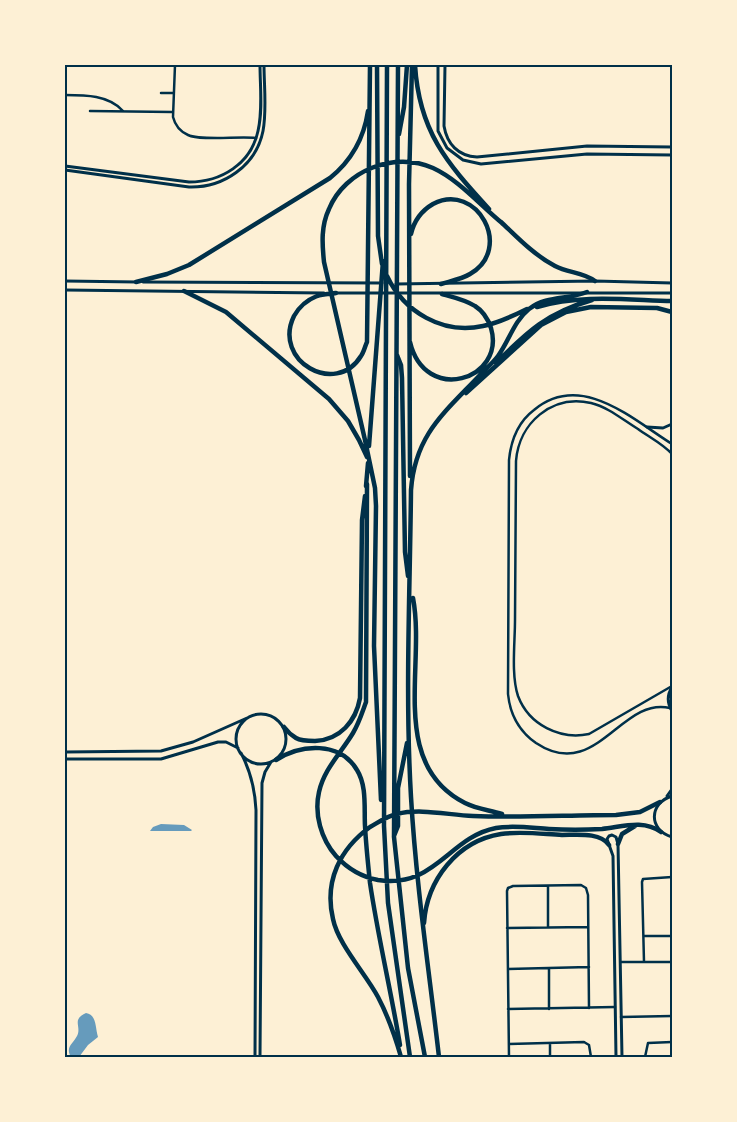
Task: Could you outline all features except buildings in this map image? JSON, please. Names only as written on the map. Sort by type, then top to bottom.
[{"type":"highway","points":[[336,293],[317,296],[306,302],[297,311],[291,323],[289,338],[294,354],[304,365],[316,372],[327,374],[342,372],[354,365],[362,356],[367,342],[370,65]]},
{"type":"highway","points":[[377,65],[378,236],[381,259],[390,284],[415,312],[442,325],[472,328],[492,324],[527,309],[577,299],[672,301]]},
{"type":"highway","points":[[387,65],[384,826],[388,903],[410,1057]]},
{"type":"highway","points":[[398,65],[394,837],[408,968],[425,1057]]},
{"type":"highway","points":[[397,143],[404,107],[407,65]]},
{"type":"highway","points":[[413,65],[426,122],[439,147],[457,175],[502,223]]},
{"type":"highway","points":[[413,65],[408,333],[411,490],[409,727],[417,885],[439,1057]]},
{"type":"highway","points":[[136,282],[166,274],[189,264],[330,178],[341,169],[359,143],[366,123],[370,92]]},
{"type":"highway","points":[[384,826],[379,780],[374,646],[376,506],[372,472],[324,262],[322,237],[324,222],[329,208],[338,193],[358,175],[381,165],[406,161],[432,168],[444,174],[470,195],[539,257],[557,267],[587,276],[595,281]]},
{"type":"highway","points":[[409,246],[416,220],[421,213],[435,203],[452,200],[461,201],[469,204],[482,216],[489,231],[490,240],[487,257],[469,275],[441,284]]},
{"type":"highway","points":[[284,727],[297,739],[320,740],[333,736],[344,729],[356,712],[360,698],[362,520],[386,228]]},
{"type":"highway","points":[[184,291],[221,309],[250,331],[339,410],[359,440],[372,472]]},
{"type":"highway","points":[[411,490],[413,471],[423,442],[446,409],[499,356],[517,323],[529,309],[546,300],[587,292]]},
{"type":"highway","points":[[408,333],[415,358],[422,367],[435,376],[444,379],[463,378],[480,368],[490,352],[492,342],[489,323],[476,306],[442,294]]},
{"type":"highway","points":[[470,386],[533,327],[546,318],[567,308],[596,299]]},
{"type":"highway","points":[[455,401],[474,388],[541,325],[566,312],[591,307],[657,308],[672,312]]},
{"type":"highway","points":[[396,353],[402,371],[406,552],[417,630],[415,722],[421,754],[438,782],[464,802],[484,810],[508,816]]},
{"type":"highway","points":[[405,444],[409,407]]},
{"type":"highway","points":[[366,484],[366,702],[360,720],[328,769],[319,792],[319,821],[330,849],[344,864],[360,875],[372,879],[395,881],[422,874],[473,837],[496,828],[585,830]]},
{"type":"highway","points":[[394,837],[398,829],[398,788],[409,727]]},
{"type":"highway","points":[[273,761],[284,754],[304,748],[324,748],[343,755],[357,769],[361,777],[370,883],[401,1057]]},
{"type":"highway","points":[[401,1057],[387,1017],[377,996],[339,935],[333,921],[330,906],[330,889],[334,873],[341,857],[358,836],[387,817],[398,813],[473,816],[624,815],[640,812],[660,802]]},
{"type":"highway","points":[[551,834],[639,824],[650,826],[661,832]]},
{"type":"highway","points":[[618,844],[625,832],[639,824]]},
{"type":"highway","points":[[424,936],[425,910],[434,884],[441,872],[461,852],[480,840],[500,834],[551,834],[597,837],[605,840],[609,845]]},
{"type":"street","points":[[175,65],[172,112],[174,122],[178,128],[187,134],[198,137],[256,138]]},
{"type":"street","points":[[65,166],[177,182],[208,181],[225,174],[240,163],[252,148],[256,138],[260,120],[260,65]]},
{"type":"street","points":[[65,170],[189,187],[208,186],[229,178],[250,159],[260,139],[264,121],[264,65]]},
{"type":"street","points":[[438,65],[437,126],[444,144],[454,155],[463,160],[477,164],[592,154],[672,155],[672,147],[592,146],[477,157],[466,156],[455,149],[447,138],[444,126],[445,65]]},
{"type":"street","points":[[161,93],[174,93]]},
{"type":"street","points":[[65,95],[109,100],[116,104],[123,112]]},
{"type":"street","points":[[90,112],[172,112]]},
{"type":"street","points":[[547,150],[545,154],[548,158]]},
{"type":"street","points":[[65,281],[416,284],[595,281],[672,283]]},
{"type":"street","points":[[65,290],[358,294],[672,293]]},
{"type":"street","points":[[672,444],[601,400],[575,395],[559,397],[545,402],[532,411],[519,427],[511,446],[509,460],[508,694],[511,711],[525,733],[538,744],[561,752],[577,752],[592,747],[650,707],[660,706],[671,709],[668,696],[672,687]]},
{"type":"street","points":[[672,454],[650,437],[608,410],[582,402],[568,402],[548,408],[536,416],[527,427],[518,446],[516,461],[515,684],[529,715],[551,731],[563,735],[576,736],[589,734],[672,687]]},
{"type":"street","points":[[647,427],[659,428],[672,424]]},
{"type":"street","points":[[65,752],[161,751],[192,742],[257,714],[268,714],[277,719],[284,727],[286,745],[280,756],[273,761],[266,764],[254,763],[241,754]]},
{"type":"street","points":[[247,718],[239,728],[236,742],[253,781],[256,810],[255,1057]]},
{"type":"street","points":[[65,759],[161,759],[218,742],[226,742],[238,748]]},
{"type":"street","points":[[260,1057],[262,783],[264,772],[273,761]]},
{"type":"street","points":[[666,798],[672,788]]},
{"type":"street","points":[[672,796],[660,802],[656,807],[655,820],[661,832],[672,837]]},
{"type":"street","points":[[616,1057],[613,856],[607,839],[611,835],[616,837],[618,844],[622,1057]]},
{"type":"street","points":[[644,962],[642,882],[643,879],[672,878]]},
{"type":"street","points":[[509,1057],[508,888],[513,886],[581,885],[586,888],[588,895],[590,1008]]},
{"type":"street","points":[[548,886],[548,927]]},
{"type":"street","points":[[507,928],[588,927]]},
{"type":"street","points":[[644,936],[672,936]]},
{"type":"street","points":[[621,962],[672,962]]},
{"type":"street","points":[[508,969],[589,967]]},
{"type":"street","points":[[549,968],[549,1009]]},
{"type":"street","points":[[255,1004],[260,1004]]},
{"type":"street","points":[[508,1009],[615,1007]]},
{"type":"street","points":[[621,1017],[672,1016]]},
{"type":"street","points":[[509,1044],[584,1042],[589,1045],[591,1057]]},
{"type":"street","points":[[645,1057],[648,1043],[672,1042]]},
{"type":"street","points":[[550,1043],[550,1057]]},
{"type":"water","points":[[161,824],[184,825],[192,830],[150,831],[153,827]]},
{"type":"water","points":[[86,1013],[90,1014],[94,1019],[98,1037],[88,1045],[79,1057],[71,1057],[69,1048],[77,1036],[79,1018]]}]
